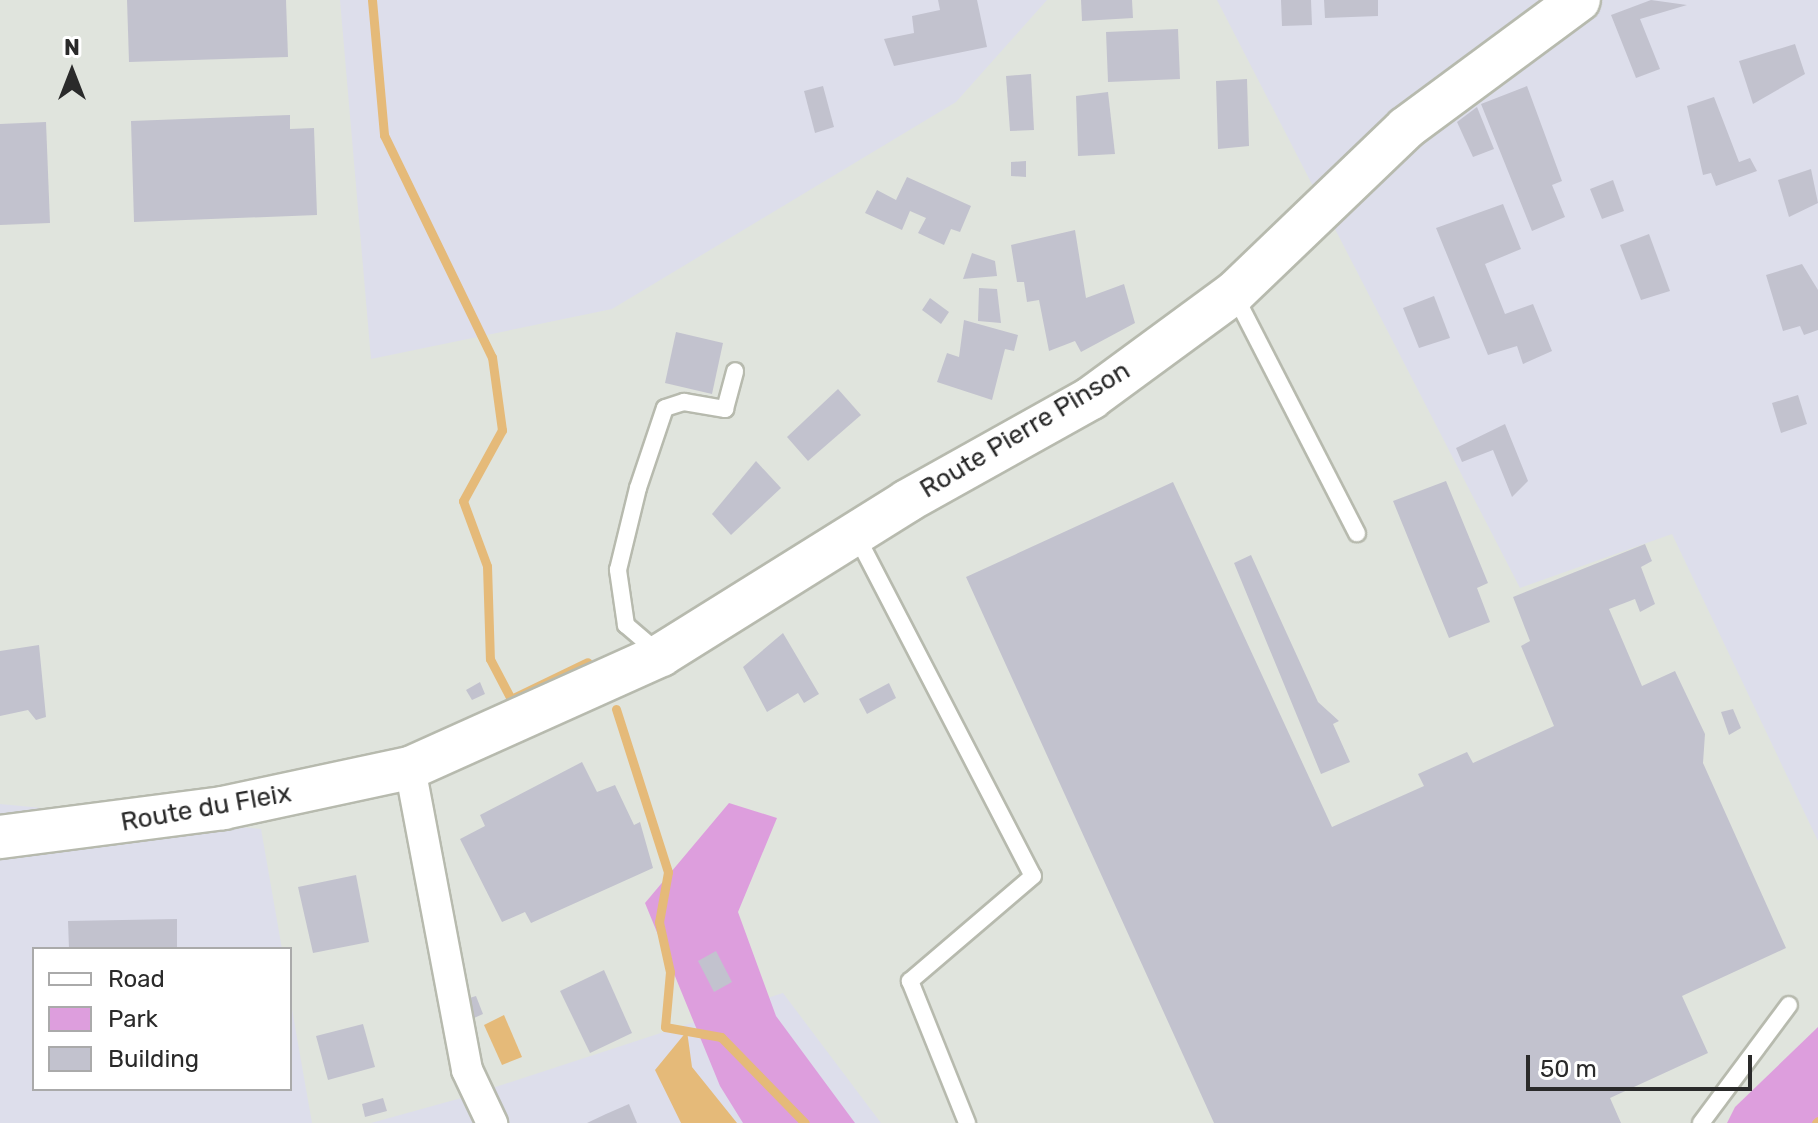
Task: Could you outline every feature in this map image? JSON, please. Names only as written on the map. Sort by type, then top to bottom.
[{"type":"main road","name":"Route Pierre Pinson","points":[[410,768],[661,655],[856,534],[1091,398],[1234,293],[1406,128],[1579,0]]},
{"type":"main road","name":"Route du Fleix","points":[[0,837],[223,808],[410,768]]},
{"type":"street","points":[[410,768],[467,1070],[492,1123]]},
{"type":"lane","points":[[1234,293],[1357,533]]},
{"type":"lane","points":[[661,655],[626,625],[618,570],[638,488],[665,408],[684,402],[725,409],[735,371]]},
{"type":"lane","points":[[856,534],[1033,876],[910,981],[967,1123]]},
{"type":"lane","points":[[1701,1123],[1789,1005]]},
{"type":"shaded area","points":[[0,0],[340,0],[371,359],[612,309],[956,102],[1047,0],[1217,0],[1520,588],[1672,534],[1818,841],[1818,1067],[1762,1123],[881,1123],[783,993],[465,1097],[371,1123],[312,1123],[292,1009],[292,947],[282,947],[261,829],[0,804]]},
{"type":"shaded area","points":[[504,1015],[522,1057],[502,1065],[484,1025]]},
{"type":"shaded area","points":[[687,1031],[692,1067],[737,1123],[681,1123],[655,1070]]},
{"type":"green space","points":[[729,803],[777,818],[738,912],[776,1016],[855,1123],[743,1123],[720,1086],[645,903]]},
{"type":"green space","points":[[1818,1027],[1818,1123],[1727,1123],[1735,1107]]},
{"type":"building","points":[[127,0],[286,0],[288,57],[129,62]]},
{"type":"building","points":[[938,0],[977,0],[987,47],[894,66],[884,39],[914,33],[912,16],[940,10]]},
{"type":"building","points":[[1081,0],[1132,0],[1133,18],[1082,21]]},
{"type":"building","points":[[1281,0],[1311,0],[1312,25],[1282,26]]},
{"type":"building","points":[[1324,0],[1378,0],[1378,16],[1325,18]]},
{"type":"building","points":[[1651,0],[1687,5],[1640,19],[1660,69],[1636,78],[1611,15]]},
{"type":"building","points":[[1178,29],[1180,79],[1108,82],[1106,32]]},
{"type":"building","points":[[1795,44],[1805,74],[1753,104],[1739,61]]},
{"type":"building","points":[[1031,74],[1034,130],[1010,131],[1006,76]]},
{"type":"building","points":[[1247,79],[1249,146],[1218,149],[1216,81]]},
{"type":"building","points":[[823,86],[834,127],[815,133],[804,91]]},
{"type":"building","points":[[1527,86],[1562,181],[1552,185],[1565,217],[1532,231],[1481,104]]},
{"type":"building","points":[[1108,92],[1115,154],[1078,156],[1076,96]]},
{"type":"building","points":[[1714,97],[1739,162],[1750,158],[1757,171],[1716,186],[1711,173],[1703,175],[1687,106]]},
{"type":"building","points":[[1477,107],[1494,149],[1473,157],[1457,122]]},
{"type":"building","points":[[290,115],[290,129],[314,128],[317,215],[134,222],[131,121]]},
{"type":"building","points":[[46,122],[50,223],[0,225],[0,124]]},
{"type":"building","points":[[1026,161],[1026,177],[1011,176],[1011,162]]},
{"type":"building","points":[[1811,169],[1818,203],[1789,217],[1778,180]]},
{"type":"building","points":[[907,177],[971,206],[960,232],[951,229],[944,245],[918,233],[926,218],[910,211],[902,230],[865,213],[877,190],[896,200]]},
{"type":"building","points":[[1613,180],[1624,211],[1602,219],[1590,189]]},
{"type":"building","points":[[1503,204],[1521,249],[1485,264],[1505,314],[1533,304],[1552,351],[1523,364],[1517,346],[1488,355],[1436,228]]},
{"type":"building","points":[[1075,230],[1086,298],[1124,284],[1135,323],[1081,352],[1075,341],[1049,351],[1039,300],[1027,302],[1024,282],[1017,282],[1011,245]]},
{"type":"building","points":[[1649,234],[1670,291],[1641,300],[1620,245]]},
{"type":"building","points":[[972,253],[995,261],[997,276],[963,279]]},
{"type":"building","points":[[1802,264],[1818,290],[1818,330],[1804,335],[1800,326],[1783,331],[1766,275]]},
{"type":"building","points":[[979,288],[997,289],[1001,323],[978,321]]},
{"type":"building","points":[[1434,296],[1450,338],[1419,348],[1403,308]]},
{"type":"building","points":[[930,298],[949,312],[941,324],[922,310]]},
{"type":"building","points":[[964,320],[1018,335],[1014,351],[1005,349],[992,400],[937,382],[947,353],[959,357]]},
{"type":"building","points":[[676,332],[723,343],[712,394],[665,383]]},
{"type":"building","points":[[838,389],[861,415],[808,461],[787,437]]},
{"type":"building","points":[[1798,395],[1807,424],[1781,433],[1772,403]]},
{"type":"building","points":[[1505,424],[1528,481],[1512,497],[1493,450],[1462,462],[1456,448]]},
{"type":"building","points":[[756,461],[781,488],[731,535],[712,514]]},
{"type":"building","points":[[1446,481],[1488,583],[1477,588],[1490,622],[1449,638],[1393,501]]},
{"type":"building","points":[[1173,482],[1332,827],[1424,786],[1418,774],[1467,752],[1473,763],[1554,726],[1521,646],[1530,641],[1513,597],[1645,544],[1652,561],[1641,567],[1655,604],[1640,612],[1635,599],[1609,609],[1642,686],[1675,671],[1705,734],[1703,763],[1786,948],[1682,996],[1708,1053],[1610,1098],[1621,1123],[1214,1123],[966,577]]},
{"type":"building","points":[[1251,555],[1318,702],[1339,721],[1333,724],[1350,762],[1321,774],[1234,563]]},
{"type":"building","points":[[783,633],[819,694],[804,703],[798,693],[767,712],[743,667]]},
{"type":"building","points":[[39,645],[46,717],[36,720],[28,710],[0,716],[0,651]]},
{"type":"building","points":[[480,682],[485,694],[472,700],[466,690]]},
{"type":"building","points":[[889,683],[896,698],[867,714],[859,699]]},
{"type":"building","points":[[1733,709],[1741,728],[1729,735],[1721,712]]},
{"type":"building","points":[[582,762],[597,792],[615,785],[634,825],[640,822],[653,868],[531,923],[525,912],[502,922],[460,839],[485,826],[480,815]]},
{"type":"building","points":[[356,875],[369,942],[313,953],[298,887]]},
{"type":"building","points":[[177,919],[177,947],[69,947],[68,921]]},
{"type":"building","points":[[716,951],[732,982],[714,992],[698,961]]},
{"type":"building","points":[[604,970],[632,1033],[590,1053],[560,991]]},
{"type":"building","points":[[476,996],[483,1014],[474,1018],[466,999]]},
{"type":"building","points":[[363,1024],[375,1067],[328,1080],[316,1036]]},
{"type":"building","points":[[383,1098],[387,1111],[365,1117],[362,1104]]},
{"type":"building","points":[[629,1104],[637,1123],[587,1123],[606,1114]]},
{"type":"waterway","points":[[372,0],[384,135],[492,357],[502,430],[463,501],[487,566],[490,659],[511,699],[588,662]]},
{"type":"waterway","points":[[616,709],[668,872],[659,922],[670,972],[665,1027],[721,1037],[805,1123]]}]
